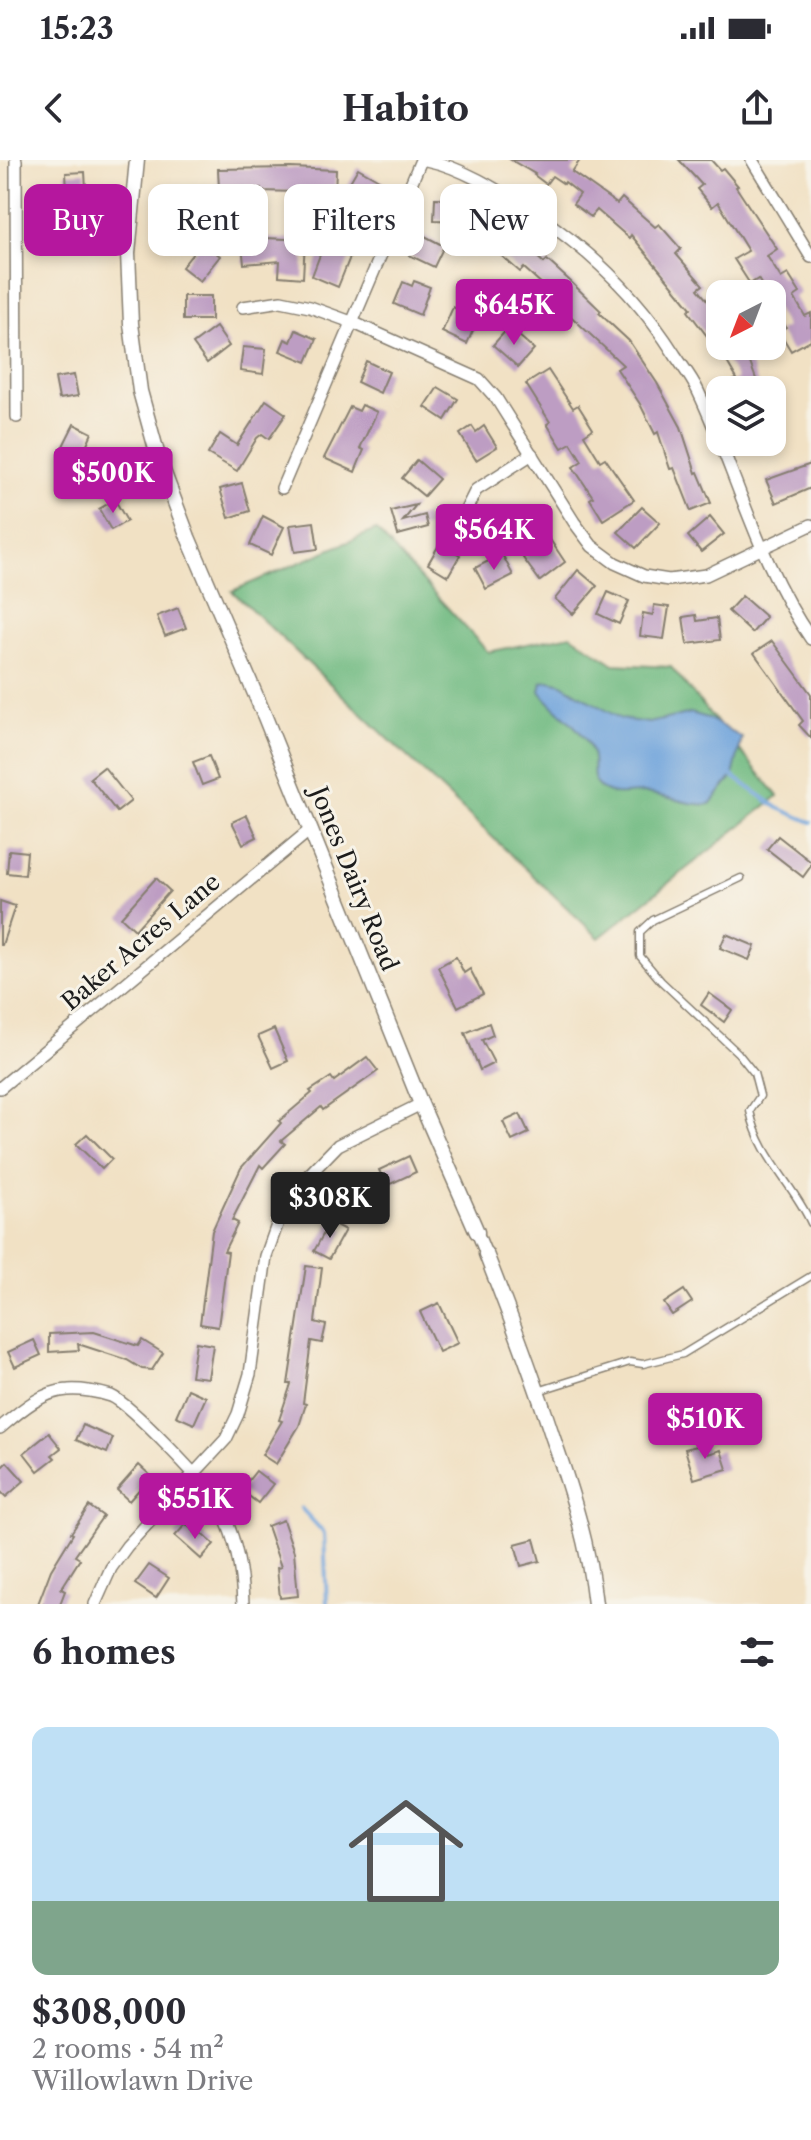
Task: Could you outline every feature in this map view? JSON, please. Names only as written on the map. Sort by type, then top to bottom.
[{"type":"street","points":[[16,160],[17,417]]},
{"type":"street","name":"Jones Dairy Road","points":[[137,160],[128,253],[131,324],[140,391],[159,460],[421,1104],[486,1254],[538,1391],[575,1502],[592,1575],[595,1604]]},
{"type":"street","points":[[282,488],[424,160],[503,193],[551,225],[615,277],[653,320],[697,388],[731,468],[761,551],[798,621],[811,639]]},
{"type":"street","points":[[752,160],[811,257]]},
{"type":"street","points":[[243,307],[281,301],[310,307],[354,323],[479,379],[496,398],[592,546],[615,563],[644,576],[669,580],[706,575],[811,525]]},
{"type":"street","points":[[461,520],[476,490],[532,454]]},
{"type":"street","name":"Baker Acres Lane","points":[[0,1088],[310,830]]},
{"type":"street","points":[[95,1604],[111,1568],[127,1546],[226,1439],[238,1414],[250,1374],[266,1256],[278,1222],[304,1180],[338,1145],[421,1104]]},
{"type":"street","points":[[0,1428],[28,1405],[67,1390],[111,1397],[129,1410],[195,1475],[218,1504],[240,1563],[243,1604]]},
{"type":"lane","points":[[741,878],[653,920],[640,932],[640,956],[661,981],[716,1030],[754,1073],[760,1096],[750,1111],[753,1125],[767,1158],[802,1204],[811,1223]]},
{"type":"lane","points":[[538,1391],[630,1362],[643,1364],[683,1354],[811,1276]]},
{"type":"green space","points":[[376,530],[488,652],[571,635],[614,664],[671,667],[778,796],[599,938],[232,591]]},
{"type":"water","points":[[542,682],[562,684],[621,719],[649,723],[691,713],[708,718],[742,738],[733,776],[710,804],[693,804],[652,794],[605,791],[595,780],[593,757],[588,744],[576,727],[540,691]]},
{"type":"building","points":[[511,160],[580,160],[572,172],[617,204],[622,198],[655,227],[659,224],[681,249],[676,254],[703,285],[698,289],[706,299],[706,335],[688,311],[691,308],[631,235],[629,238],[597,210],[591,217],[573,204],[580,194],[565,182],[552,176],[546,184]]},
{"type":"building","points":[[679,160],[711,160],[720,170],[723,168],[738,186],[777,249],[767,256],[781,278],[788,274],[800,293],[794,297],[805,316],[811,313],[811,340],[791,351],[786,343],[786,280],[747,280],[734,259],[748,251],[718,202],[712,207],[697,189],[702,185]]},
{"type":"building","points":[[358,168],[386,184],[349,184]]},
{"type":"building","points":[[218,169],[336,170],[335,184],[284,184],[284,192],[268,191],[268,184],[219,184]]},
{"type":"building","points":[[85,172],[86,184],[67,184],[66,173]]},
{"type":"building","points":[[435,198],[440,198],[440,220],[434,220]]},
{"type":"building","points":[[424,236],[440,244],[440,254],[434,267],[411,256],[424,256]]},
{"type":"building","points":[[268,238],[284,239],[284,256],[304,256],[303,278],[279,276],[280,261],[244,264],[243,256],[268,256]]},
{"type":"building","points":[[191,256],[220,256],[200,281],[182,267]]},
{"type":"building","points":[[320,256],[350,257],[338,287],[312,276]]},
{"type":"building","points":[[502,256],[536,256],[544,263],[547,260],[629,341],[681,427],[696,473],[711,503],[691,511],[674,468],[670,469],[658,432],[655,434],[617,369],[623,365],[562,308],[565,305],[524,268],[520,272]]},
{"type":"building","points":[[414,281],[430,287],[420,315],[394,304],[403,282],[412,286]]},
{"type":"building","points":[[183,296],[211,296],[211,320],[183,320]]},
{"type":"building","points":[[453,307],[478,319],[467,344],[442,332]]},
{"type":"building","points":[[216,327],[229,346],[207,363],[193,344]]},
{"type":"building","points":[[509,327],[534,349],[518,367],[493,345]]},
{"type":"building","points":[[296,330],[317,339],[307,362],[280,351],[285,339],[291,342]]},
{"type":"building","points":[[243,347],[266,349],[263,374],[240,371]]},
{"type":"building","points":[[726,360],[749,360],[755,376],[735,376]]},
{"type":"building","points":[[366,361],[389,372],[380,393],[357,382]]},
{"type":"building","points":[[548,370],[573,408],[578,405],[593,429],[584,435],[600,461],[605,458],[634,500],[603,520],[590,499],[593,497],[573,467],[582,461],[571,443],[562,448],[526,384]]},
{"type":"building","points":[[74,375],[78,396],[59,399],[55,378]]},
{"type":"building","points":[[438,387],[458,399],[445,420],[425,407]]},
{"type":"building","points":[[266,400],[286,414],[269,439],[262,434],[257,438],[237,471],[208,454],[220,434],[237,445]]},
{"type":"building","points":[[362,405],[377,412],[360,448],[364,450],[355,472],[324,458],[350,407],[359,411]]},
{"type":"building","points":[[74,424],[92,433],[82,455],[63,446]]},
{"type":"building","points":[[472,426],[476,432],[484,426],[497,447],[476,460],[460,434]]},
{"type":"building","points":[[417,460],[439,479],[424,496],[402,478]]},
{"type":"building","points":[[811,464],[811,488],[776,503],[766,480]]},
{"type":"building","points":[[242,483],[250,511],[229,518],[220,489]]},
{"type":"building","points":[[115,500],[127,521],[111,530],[99,509]]},
{"type":"building","points":[[416,505],[403,521],[425,515],[428,527],[398,535],[391,511]]},
{"type":"building","points":[[642,507],[660,523],[636,548],[618,532]]},
{"type":"building","points":[[530,509],[565,562],[540,581],[523,558],[532,551],[511,525]]},
{"type":"building","points":[[263,516],[284,527],[271,555],[250,545]]},
{"type":"building","points":[[710,517],[724,534],[701,552],[688,536]]},
{"type":"building","points":[[314,522],[318,549],[295,552],[290,525]]},
{"type":"building","points":[[440,543],[460,555],[448,576],[428,564]]},
{"type":"building","points":[[502,554],[513,575],[486,589],[475,568]]},
{"type":"building","points":[[578,570],[597,586],[573,614],[555,599]]},
{"type":"building","points":[[608,592],[629,601],[619,624],[598,614]]},
{"type":"building","points":[[742,596],[766,617],[752,633],[728,611]]},
{"type":"building","points":[[654,605],[669,607],[664,639],[640,636],[643,613],[653,615]]},
{"type":"building","points":[[178,608],[186,628],[165,636],[157,616]]},
{"type":"building","points":[[696,615],[697,621],[717,618],[720,640],[687,644],[683,617]]},
{"type":"building","points":[[772,641],[811,694],[811,738],[799,725],[803,721],[754,653]]},
{"type":"building","points":[[209,756],[218,779],[202,785],[193,762]]},
{"type":"building","points":[[104,767],[131,801],[117,812],[90,778]]},
{"type":"building","points":[[247,815],[257,837],[243,844],[232,822]]},
{"type":"building","points":[[778,836],[811,862],[803,877],[767,849]]},
{"type":"building","points":[[9,850],[27,852],[25,875],[7,873]]},
{"type":"building","points":[[156,878],[170,891],[135,930],[121,917]]},
{"type":"building","points":[[0,901],[15,906],[2,945],[0,945]]},
{"type":"building","points":[[726,934],[755,946],[749,960],[720,948]]},
{"type":"building","points":[[456,957],[464,973],[470,969],[483,994],[458,1007],[438,967]]},
{"type":"building","points":[[709,993],[732,1010],[724,1022],[701,1005]]},
{"type":"building","points":[[489,1023],[493,1035],[482,1040],[494,1063],[480,1070],[465,1033]]},
{"type":"building","points":[[274,1029],[288,1061],[273,1068],[258,1036]]},
{"type":"building","points":[[367,1057],[378,1071],[323,1110],[321,1107],[281,1141],[285,1144],[263,1168],[260,1165],[232,1220],[238,1223],[224,1251],[228,1252],[218,1327],[200,1324],[212,1231],[241,1168],[281,1123],[279,1121],[312,1093],[310,1091],[331,1077],[334,1081]]},
{"type":"building","points":[[520,1114],[529,1133],[512,1141],[503,1122]]},
{"type":"building","points":[[87,1134],[112,1159],[102,1169],[76,1144]]},
{"type":"building","points":[[409,1156],[416,1172],[386,1186],[379,1170]]},
{"type":"building","points":[[360,1184],[375,1197],[353,1221],[339,1208]]},
{"type":"building","points":[[330,1222],[345,1230],[329,1259],[314,1251]]},
{"type":"building","points":[[306,1266],[322,1268],[315,1322],[326,1325],[322,1343],[311,1341],[303,1403],[306,1404],[299,1426],[276,1464],[262,1455],[282,1421],[279,1420],[291,1384],[288,1384]]},
{"type":"building","points":[[684,1290],[692,1302],[672,1315],[664,1303]]},
{"type":"building","points":[[439,1303],[458,1343],[439,1352],[420,1312]]},
{"type":"building","points":[[94,1332],[138,1346],[142,1340],[163,1353],[152,1370],[78,1344],[79,1350],[49,1352],[49,1334]]},
{"type":"building","points":[[34,1340],[41,1355],[15,1367],[8,1352]]},
{"type":"building","points":[[196,1342],[213,1345],[208,1378],[191,1376]]},
{"type":"building","points":[[188,1389],[206,1397],[194,1424],[176,1416]]},
{"type":"building","points":[[83,1425],[113,1438],[107,1453],[76,1440]]},
{"type":"building","points":[[49,1433],[61,1448],[52,1455],[55,1458],[38,1471],[24,1453]]},
{"type":"building","points":[[705,1444],[708,1454],[721,1450],[727,1469],[694,1479],[685,1449]]},
{"type":"building","points":[[7,1462],[24,1481],[6,1497],[0,1491],[0,1469]]},
{"type":"building","points":[[139,1465],[151,1476],[129,1501],[117,1490]]},
{"type":"building","points":[[256,1471],[273,1484],[258,1503],[241,1490]]},
{"type":"building","points":[[89,1506],[103,1516],[75,1556],[80,1559],[61,1589],[65,1591],[60,1604],[38,1604],[51,1570]]},
{"type":"building","points":[[283,1520],[294,1552],[298,1596],[280,1598],[277,1568],[281,1567],[267,1526]]},
{"type":"building","points":[[186,1524],[214,1544],[201,1559],[175,1536]]},
{"type":"building","points":[[534,1539],[540,1561],[521,1566],[515,1544]]},
{"type":"building","points":[[149,1565],[169,1578],[156,1598],[135,1584]]},
{"type":"waterway","points":[[731,775],[778,808],[811,822]]},
{"type":"waterway","points":[[301,1508],[324,1533],[327,1604]]}]
